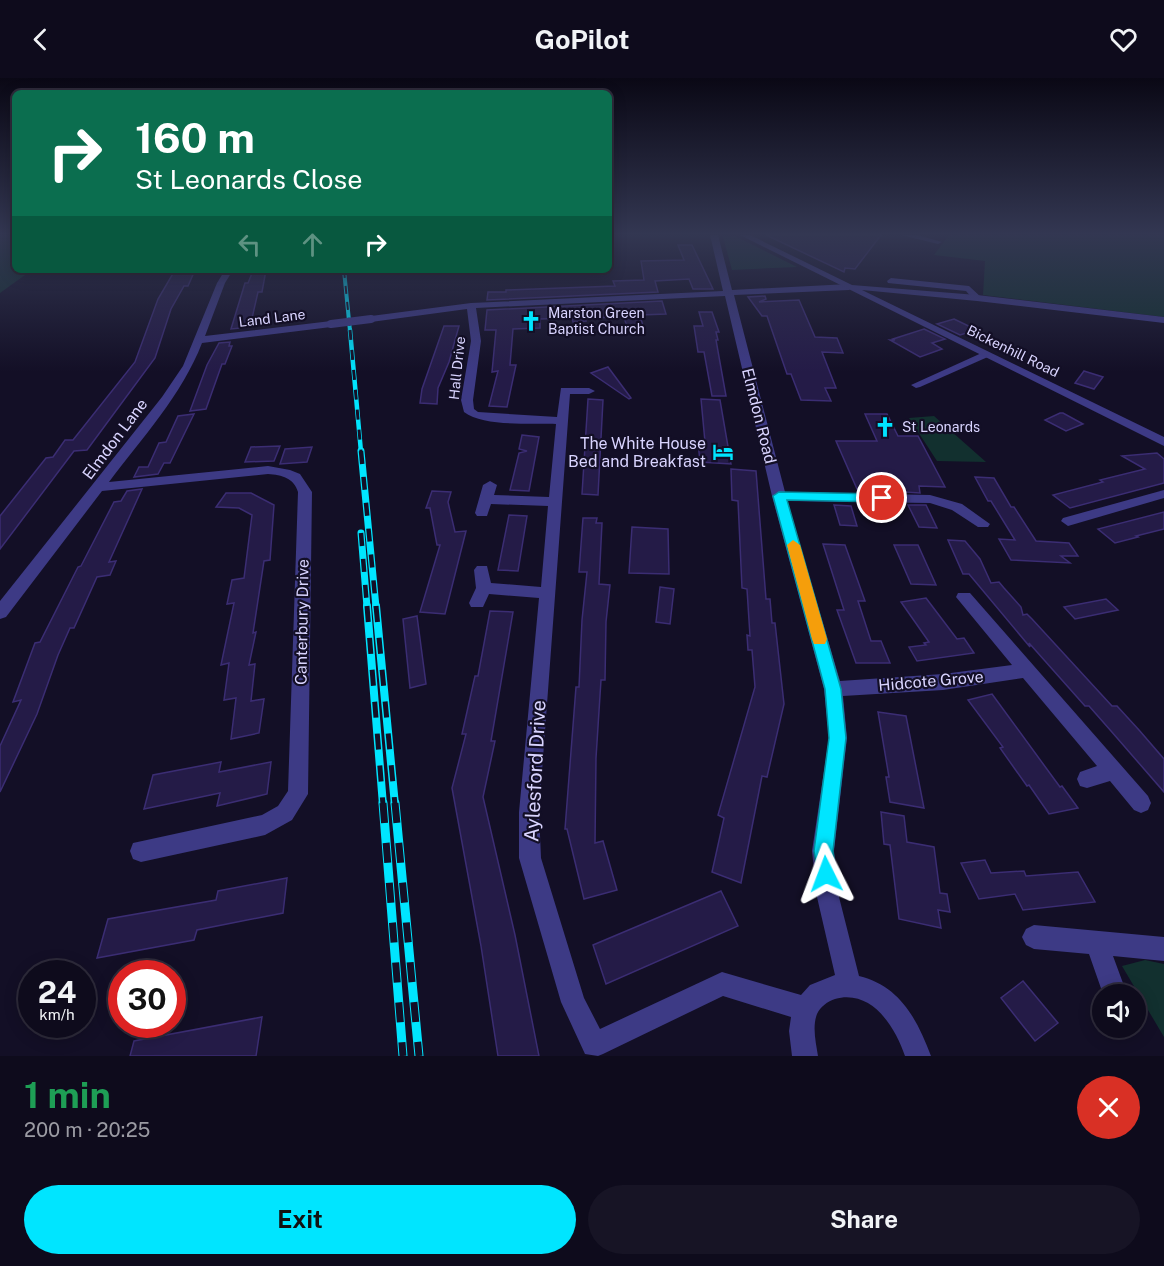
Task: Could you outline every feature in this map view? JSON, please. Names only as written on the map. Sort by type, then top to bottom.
[{"type":"street","name":"Elmdon Lane","points":[[0,613],[166,399],[188,366],[222,281]]},
{"type":"street","name":"Elmdon Road","points":[[725,281],[779,496],[833,689],[838,738],[824,851],[828,897],[849,985]]},
{"type":"street","name":"Bickenhill Road","points":[[836,281],[1164,442]]},
{"type":"street","points":[[891,281],[969,290],[977,298]]},
{"type":"street","name":"Land Lane","points":[[200,340],[471,306],[849,287]]},
{"type":"street","points":[[849,287],[977,298],[1164,320]]},
{"type":"street","name":"Hall Drive","points":[[471,306],[475,316],[476,331],[467,400],[468,410],[475,415],[487,417],[562,421]]},
{"type":"street","points":[[916,385],[986,354]]},
{"type":"street","name":"Aylesford Drive","points":[[589,391],[565,390],[529,812],[530,858],[573,1002],[597,1050],[722,984],[806,1009]]},
{"type":"street","name":"Canterbury Drive","points":[[99,487],[268,470],[285,472],[297,478],[304,486],[305,492],[299,784],[293,804],[280,817],[265,825],[141,850]]},
{"type":"street","points":[[482,513],[489,492],[554,502]]},
{"type":"street","points":[[1068,520],[1164,494]]},
{"type":"street","points":[[779,496],[930,499],[957,507],[983,524]]},
{"type":"street","points":[[477,603],[484,588],[482,570]]},
{"type":"street","points":[[484,588],[548,592]]},
{"type":"street","points":[[964,597],[1141,803]]},
{"type":"street","name":"Hidcote Grove","points":[[833,689],[943,682],[1028,670]]},
{"type":"street","points":[[1087,779],[1113,771]]},
{"type":"street","points":[[1034,937],[1164,949]]},
{"type":"street","points":[[1097,944],[1111,984]]},
{"type":"street","points":[[805,1056],[802,1027],[806,1009],[817,994],[831,985],[849,985],[878,995],[899,1015],[912,1037],[918,1056]]},
{"type":"green space","points":[[0,281],[17,281],[0,293]]},
{"type":"green space","points":[[984,281],[1164,281],[1164,317],[983,295]]},
{"type":"green space","points":[[934,416],[986,462],[937,461],[909,418]]},
{"type":"green space","points":[[1145,960],[1164,964],[1164,1037],[1146,1007],[1146,984],[1133,984],[1122,966]]},
{"type":"building","points":[[169,281],[190,281],[188,286],[184,286],[171,309],[155,358],[87,450],[74,451],[0,549],[0,516],[46,458],[53,457],[65,440],[73,440],[135,362],[158,299]]},
{"type":"building","points":[[249,281],[264,281],[262,292],[258,292],[250,327],[231,329],[245,283]]},
{"type":"building","points":[[613,281],[661,281],[655,281],[658,292],[487,300],[488,292],[615,286]]},
{"type":"building","points":[[690,281],[709,281],[713,289],[693,289]]},
{"type":"building","points":[[765,296],[766,299],[759,302],[799,300],[815,337],[837,338],[843,353],[822,352],[836,388],[825,388],[831,401],[801,400],[791,374],[787,374],[767,316],[762,316],[748,297]]},
{"type":"building","points":[[662,301],[666,314],[640,315],[643,326],[627,327],[624,317],[585,318],[586,321],[573,322],[572,318],[540,319],[540,328],[513,329],[510,365],[516,365],[507,407],[489,406],[498,371],[492,372],[496,330],[485,330],[487,310]]},
{"type":"building","points":[[699,312],[712,312],[719,332],[716,332],[718,340],[716,340],[726,396],[712,396],[704,352],[698,352],[694,326],[703,326]]},
{"type":"building","points":[[954,319],[977,330],[960,335],[937,324]]},
{"type":"building","points":[[444,326],[459,326],[449,362],[438,388],[437,404],[420,403],[422,389]]},
{"type":"building","points":[[924,329],[945,339],[932,343],[942,349],[920,357],[890,340],[895,340],[893,339]]},
{"type":"building","points":[[230,342],[229,346],[232,346],[225,364],[222,364],[206,409],[190,411],[207,365],[219,343]]},
{"type":"building","points":[[608,367],[631,398],[629,399],[591,373]]},
{"type":"building","points":[[1084,371],[1103,377],[1094,389],[1075,383]]},
{"type":"building","points":[[588,399],[603,400],[598,495],[582,494]]},
{"type":"building","points":[[701,399],[720,400],[731,464],[700,462],[698,442],[705,442]]},
{"type":"building","points":[[1060,413],[1083,424],[1066,431],[1045,420]]},
{"type":"building","points":[[194,414],[170,463],[164,463],[158,474],[134,477],[139,467],[148,467],[159,443],[166,442],[178,416]]},
{"type":"building","points":[[865,414],[887,414],[898,436],[918,436],[945,487],[919,486],[920,493],[857,489],[836,441],[877,441]]},
{"type":"building","points":[[522,435],[539,437],[529,491],[510,490],[519,453],[527,451],[519,449]]},
{"type":"building","points":[[280,446],[274,461],[245,462],[251,447]]},
{"type":"building","points":[[312,447],[307,462],[280,464],[285,449]]},
{"type":"building","points":[[1157,453],[1164,459],[1164,483],[1070,508],[1053,495],[1145,469],[1122,456]]},
{"type":"building","points":[[731,469],[756,471],[766,599],[770,599],[772,623],[775,623],[784,704],[767,777],[762,776],[741,883],[712,872],[724,818],[718,815],[755,687],[752,650],[748,650],[747,635],[750,636],[747,589],[742,588],[738,501],[732,500]]},
{"type":"building","points":[[975,477],[994,478],[1011,507],[1014,507],[1036,541],[1069,543],[1078,556],[1061,556],[1070,563],[1011,560],[999,539],[1015,540],[991,501],[988,501]]},
{"type":"building","points":[[142,489],[109,562],[116,561],[110,575],[97,577],[74,628],[70,628],[37,714],[0,792],[0,746],[21,700],[13,702],[35,643],[40,642],[114,502],[121,501],[127,491]]},
{"type":"building","points":[[432,491],[451,492],[448,502],[455,532],[466,531],[445,614],[420,612],[440,545],[437,545],[430,508],[426,508]]},
{"type":"building","points":[[226,493],[251,493],[274,505],[270,560],[264,561],[253,633],[256,632],[249,665],[255,664],[251,701],[264,699],[259,733],[231,739],[236,698],[224,700],[229,663],[221,665],[234,603],[227,604],[232,580],[244,578],[252,515],[239,508],[216,507]]},
{"type":"building","points":[[834,505],[851,506],[857,526],[840,525]]},
{"type":"building","points":[[908,505],[926,505],[937,528],[919,527]]},
{"type":"building","points":[[1164,512],[1164,529],[1115,543],[1098,529]]},
{"type":"building","points":[[509,515],[527,516],[518,571],[498,570]]},
{"type":"building","points":[[583,518],[597,518],[596,523],[602,523],[599,584],[610,585],[606,622],[605,680],[601,680],[596,758],[595,843],[603,841],[617,890],[584,899],[567,829],[565,829],[576,687],[579,687],[587,572],[579,572]]},
{"type":"building","points":[[632,527],[668,529],[669,574],[629,573]]},
{"type":"building","points":[[948,540],[965,541],[980,559],[991,583],[999,582],[1021,607],[1023,615],[1027,614],[1032,619],[1112,706],[1117,706],[1164,759],[1164,792],[1089,706],[1085,706],[1029,643],[1030,647],[969,574],[963,574]]},
{"type":"building","points":[[823,544],[845,545],[865,601],[858,601],[871,641],[881,641],[890,663],[856,663],[837,610],[844,610]]},
{"type":"building","points":[[894,545],[918,545],[936,585],[911,584]]},
{"type":"building","points":[[660,587],[674,589],[670,624],[656,622]]},
{"type":"building","points":[[926,598],[957,639],[964,638],[974,653],[917,661],[909,647],[926,645],[924,643],[929,642],[901,602]]},
{"type":"building","points":[[1106,599],[1118,610],[1075,619],[1064,607]]},
{"type":"building","points":[[490,611],[513,612],[491,741],[495,741],[483,797],[515,935],[539,1056],[498,1056],[481,946],[452,788],[466,734],[462,734],[475,676],[478,676]]},
{"type":"building","points":[[417,616],[426,684],[410,688],[403,619]]},
{"type":"building","points":[[992,694],[1078,808],[1049,814],[1029,785],[1027,786],[1000,748],[1003,747],[968,700]]},
{"type":"building","points":[[878,712],[906,716],[924,808],[890,802],[886,777],[889,777]]},
{"type":"building","points":[[221,762],[219,772],[271,762],[267,794],[217,806],[220,793],[144,809],[153,775]]},
{"type":"building","points":[[881,812],[904,816],[907,842],[934,847],[940,893],[947,894],[950,912],[938,910],[941,928],[899,919],[890,845],[884,844]]},
{"type":"building","points":[[985,860],[991,873],[1024,871],[1026,876],[1078,872],[1095,902],[1023,910],[1015,894],[979,899],[961,863]]},
{"type":"building","points":[[287,878],[283,913],[197,930],[194,940],[97,958],[108,919],[216,900],[218,891]]},
{"type":"building","points":[[721,891],[738,926],[606,984],[593,945]]},
{"type":"building","points":[[1023,981],[1058,1023],[1035,1041],[1001,998]]},
{"type":"building","points":[[262,1017],[256,1056],[130,1056],[134,1041],[150,1038],[186,1038],[186,1031]]},
{"type":"railway","points":[[345,281],[350,331]]},
{"type":"railway","points":[[350,330],[361,452]]},
{"type":"railway","points":[[361,451],[376,607]]},
{"type":"railway","points":[[361,533],[367,607]]},
{"type":"railway","points":[[367,606],[383,805]]},
{"type":"railway","points":[[376,606],[395,805]]},
{"type":"railway","points":[[383,803],[403,1056]]},
{"type":"railway","points":[[395,803],[419,1056]]},
{"type":"slow traffic","points":[[793,545],[819,639]]},
{"type":"place","name":"Marston Green Baptist Church","points":[[531,321]]},
{"type":"place","name":"St Leonards","points":[[885,427]]},
{"type":"place","name":"The White House Bed and Breakfast","points":[[723,452]]},
{"type":"route","points":[[826,874],[824,851],[838,738],[833,689],[779,496],[882,498]]}]
